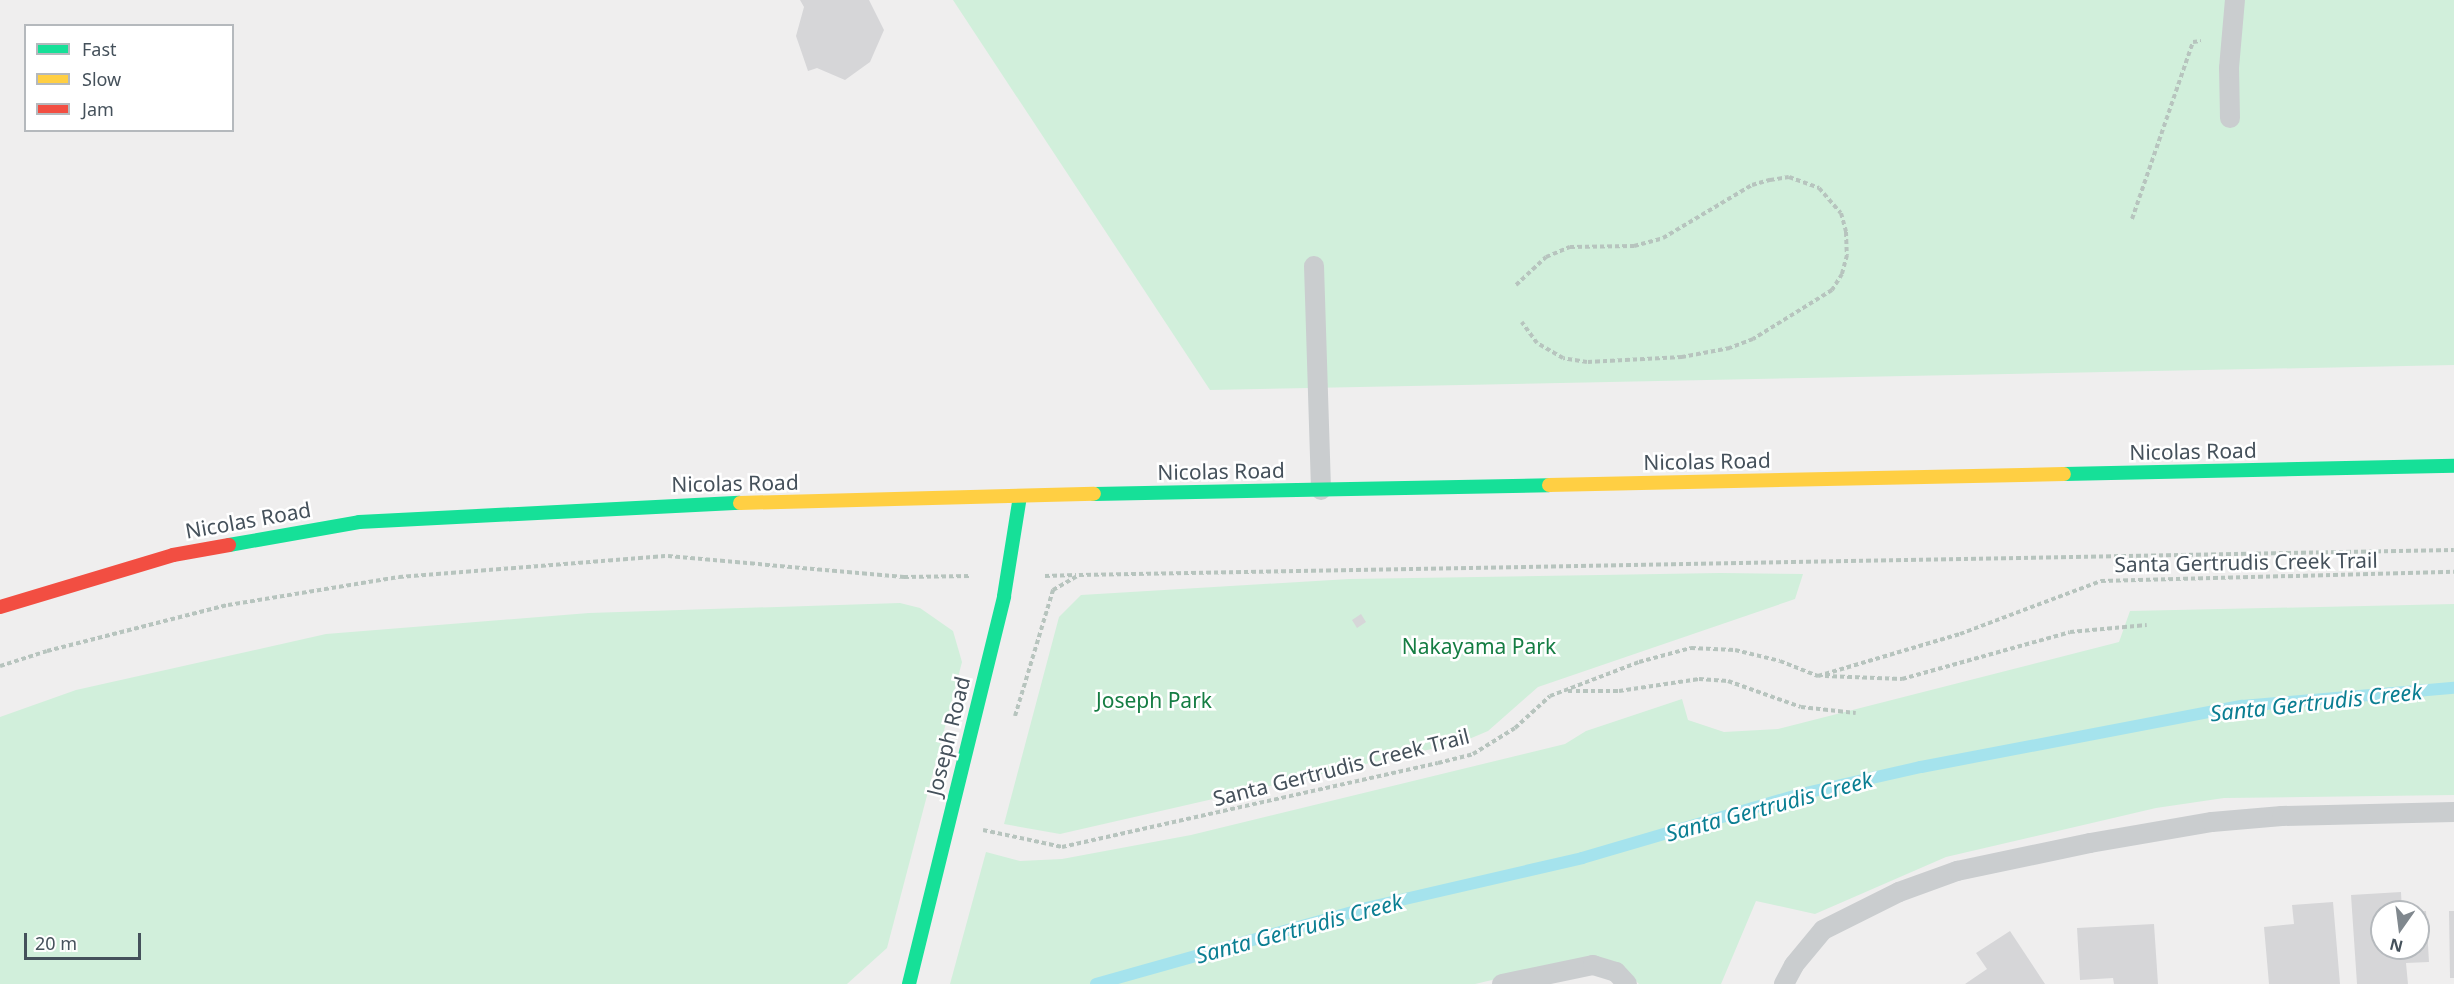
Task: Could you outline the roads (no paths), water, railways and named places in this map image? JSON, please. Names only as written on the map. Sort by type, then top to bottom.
[{"type":"main road","name":"Nicolas Road","points":[[0,607],[173,555],[359,522],[675,505],[2454,466]]},
{"type":"main road","name":"Joseph Road","points":[[909,984],[1004,596],[1020,496]]},
{"type":"lane","points":[[2230,118],[2229,68],[2235,0]]},
{"type":"lane","points":[[1314,266],[1321,490]]},
{"type":"lane","points":[[1784,984],[1794,965],[1824,930],[1899,892],[1957,871],[2090,843],[2212,822],[2282,816],[2454,812]]},
{"type":"lane","points":[[1502,984],[1593,964],[1616,972],[1627,984]]},
{"type":"waterway","name":"Santa Gertrudis Creek","points":[[1096,984],[1366,908],[1582,858],[1801,794],[1921,767],[2242,706],[2454,688]]},
{"type":"park label","name":"Nakayama Park","points":[[1479,646]]},
{"type":"park label","name":"Joseph Park","points":[[1154,700]]}]
